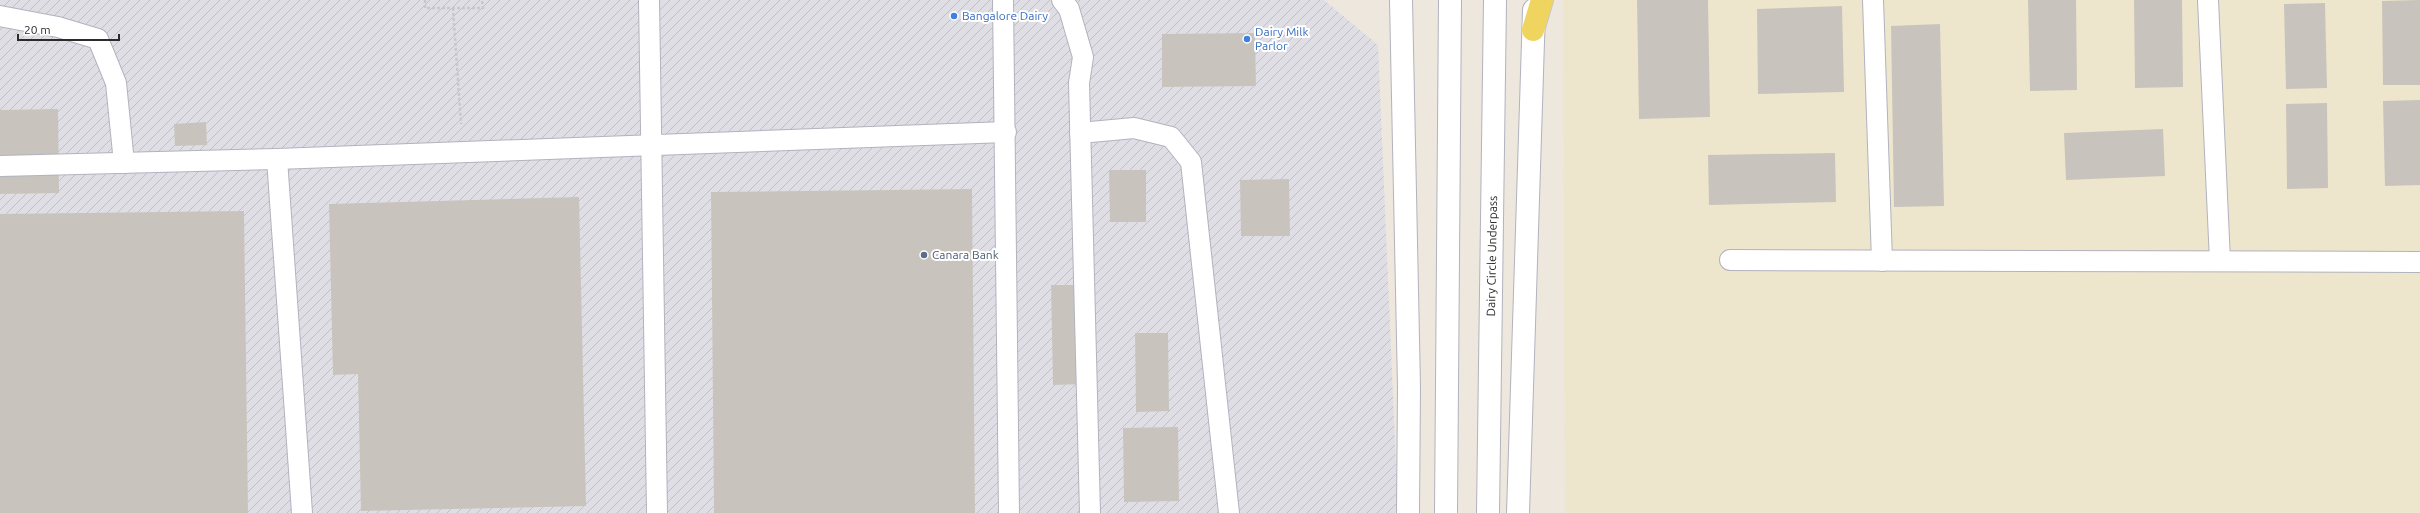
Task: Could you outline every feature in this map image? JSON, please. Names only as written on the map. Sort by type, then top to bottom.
[{"type":"main road","points":[[1401,0],[1409,380],[1408,513]]},
{"type":"main road","points":[[1446,513],[1450,0]]},
{"type":"main road","name":"Dairy Circle Underpass","points":[[1488,513],[1495,0]]},
{"type":"main road","points":[[1518,513],[1535,0]]},
{"type":"main road","points":[[1533,30],[1542,0]]},
{"type":"lane","points":[[649,0],[657,513]]},
{"type":"lane","points":[[1003,0],[1006,132],[1009,513]]},
{"type":"lane","points":[[1062,0],[1069,9],[1083,57],[1079,83],[1090,513]]},
{"type":"lane","points":[[1873,0],[1882,261]]},
{"type":"lane","points":[[2208,0],[2220,261]]},
{"type":"lane","points":[[0,16],[58,26],[98,39],[116,83],[124,163]]},
{"type":"lane","points":[[1080,134],[1134,128],[1171,137],[1191,162],[1229,513]]},
{"type":"lane","points":[[0,166],[277,159],[1006,132]]},
{"type":"lane","points":[[277,159],[302,513]]},
{"type":"lane","points":[[1730,260],[2420,262]]},
{"type":"path","points":[[426,0],[425,8],[483,8],[482,0]]},
{"type":"path","points":[[453,8],[463,152]]},
{"type":"shaded area","points":[[0,0],[1324,0],[1378,45],[1398,513],[0,513]]},
{"type":"shaded area","points":[[1563,0],[2420,0],[2420,513],[1565,513]]},
{"type":"building","points":[[1637,0],[1708,0],[1710,117],[1639,119]]},
{"type":"building","points":[[2028,0],[2076,0],[2077,90],[2030,91]]},
{"type":"building","points":[[2134,0],[2182,0],[2183,87],[2135,88]]},
{"type":"building","points":[[2420,0],[2420,85],[2383,85],[2382,1]]},
{"type":"building","points":[[2325,3],[2327,88],[2286,89],[2284,4]]},
{"type":"building","points":[[1842,6],[1844,92],[1758,94],[1757,9]]},
{"type":"building","points":[[1940,24],[1944,206],[1894,207],[1891,26]]},
{"type":"building","points":[[1255,33],[1256,86],[1162,87],[1162,34]]},
{"type":"building","points":[[2420,100],[2420,185],[2385,186],[2383,101]]},
{"type":"building","points":[[2327,103],[2328,188],[2287,189],[2286,104]]},
{"type":"building","points":[[58,109],[59,193],[0,194],[0,110]]},
{"type":"building","points":[[206,122],[207,145],[175,146],[174,124]]},
{"type":"building","points":[[2163,129],[2165,176],[2066,180],[2064,133]]},
{"type":"building","points":[[1835,153],[1836,202],[1709,205],[1708,155]]},
{"type":"building","points":[[1109,170],[1146,170],[1146,222],[1110,222]]},
{"type":"building","points":[[1289,179],[1290,236],[1241,236],[1240,180]]},
{"type":"building","points":[[972,189],[975,513],[714,513],[711,192]]},
{"type":"building","points":[[579,197],[586,506],[361,511],[358,374],[333,375],[329,204]]},
{"type":"building","points":[[244,211],[248,513],[0,513],[0,214]]},
{"type":"building","points":[[1051,285],[1083,285],[1084,384],[1053,385]]},
{"type":"building","points":[[1135,333],[1168,333],[1169,411],[1136,412]]},
{"type":"building","points":[[1178,427],[1179,501],[1124,502],[1123,428]]},
{"type":"place","name":"Bangalore Dairy","points":[[954,16]]},
{"type":"place","name":"Dairy Milk Parlor","points":[[1247,39]]},
{"type":"place","name":"Canara Bank","points":[[924,255]]}]
